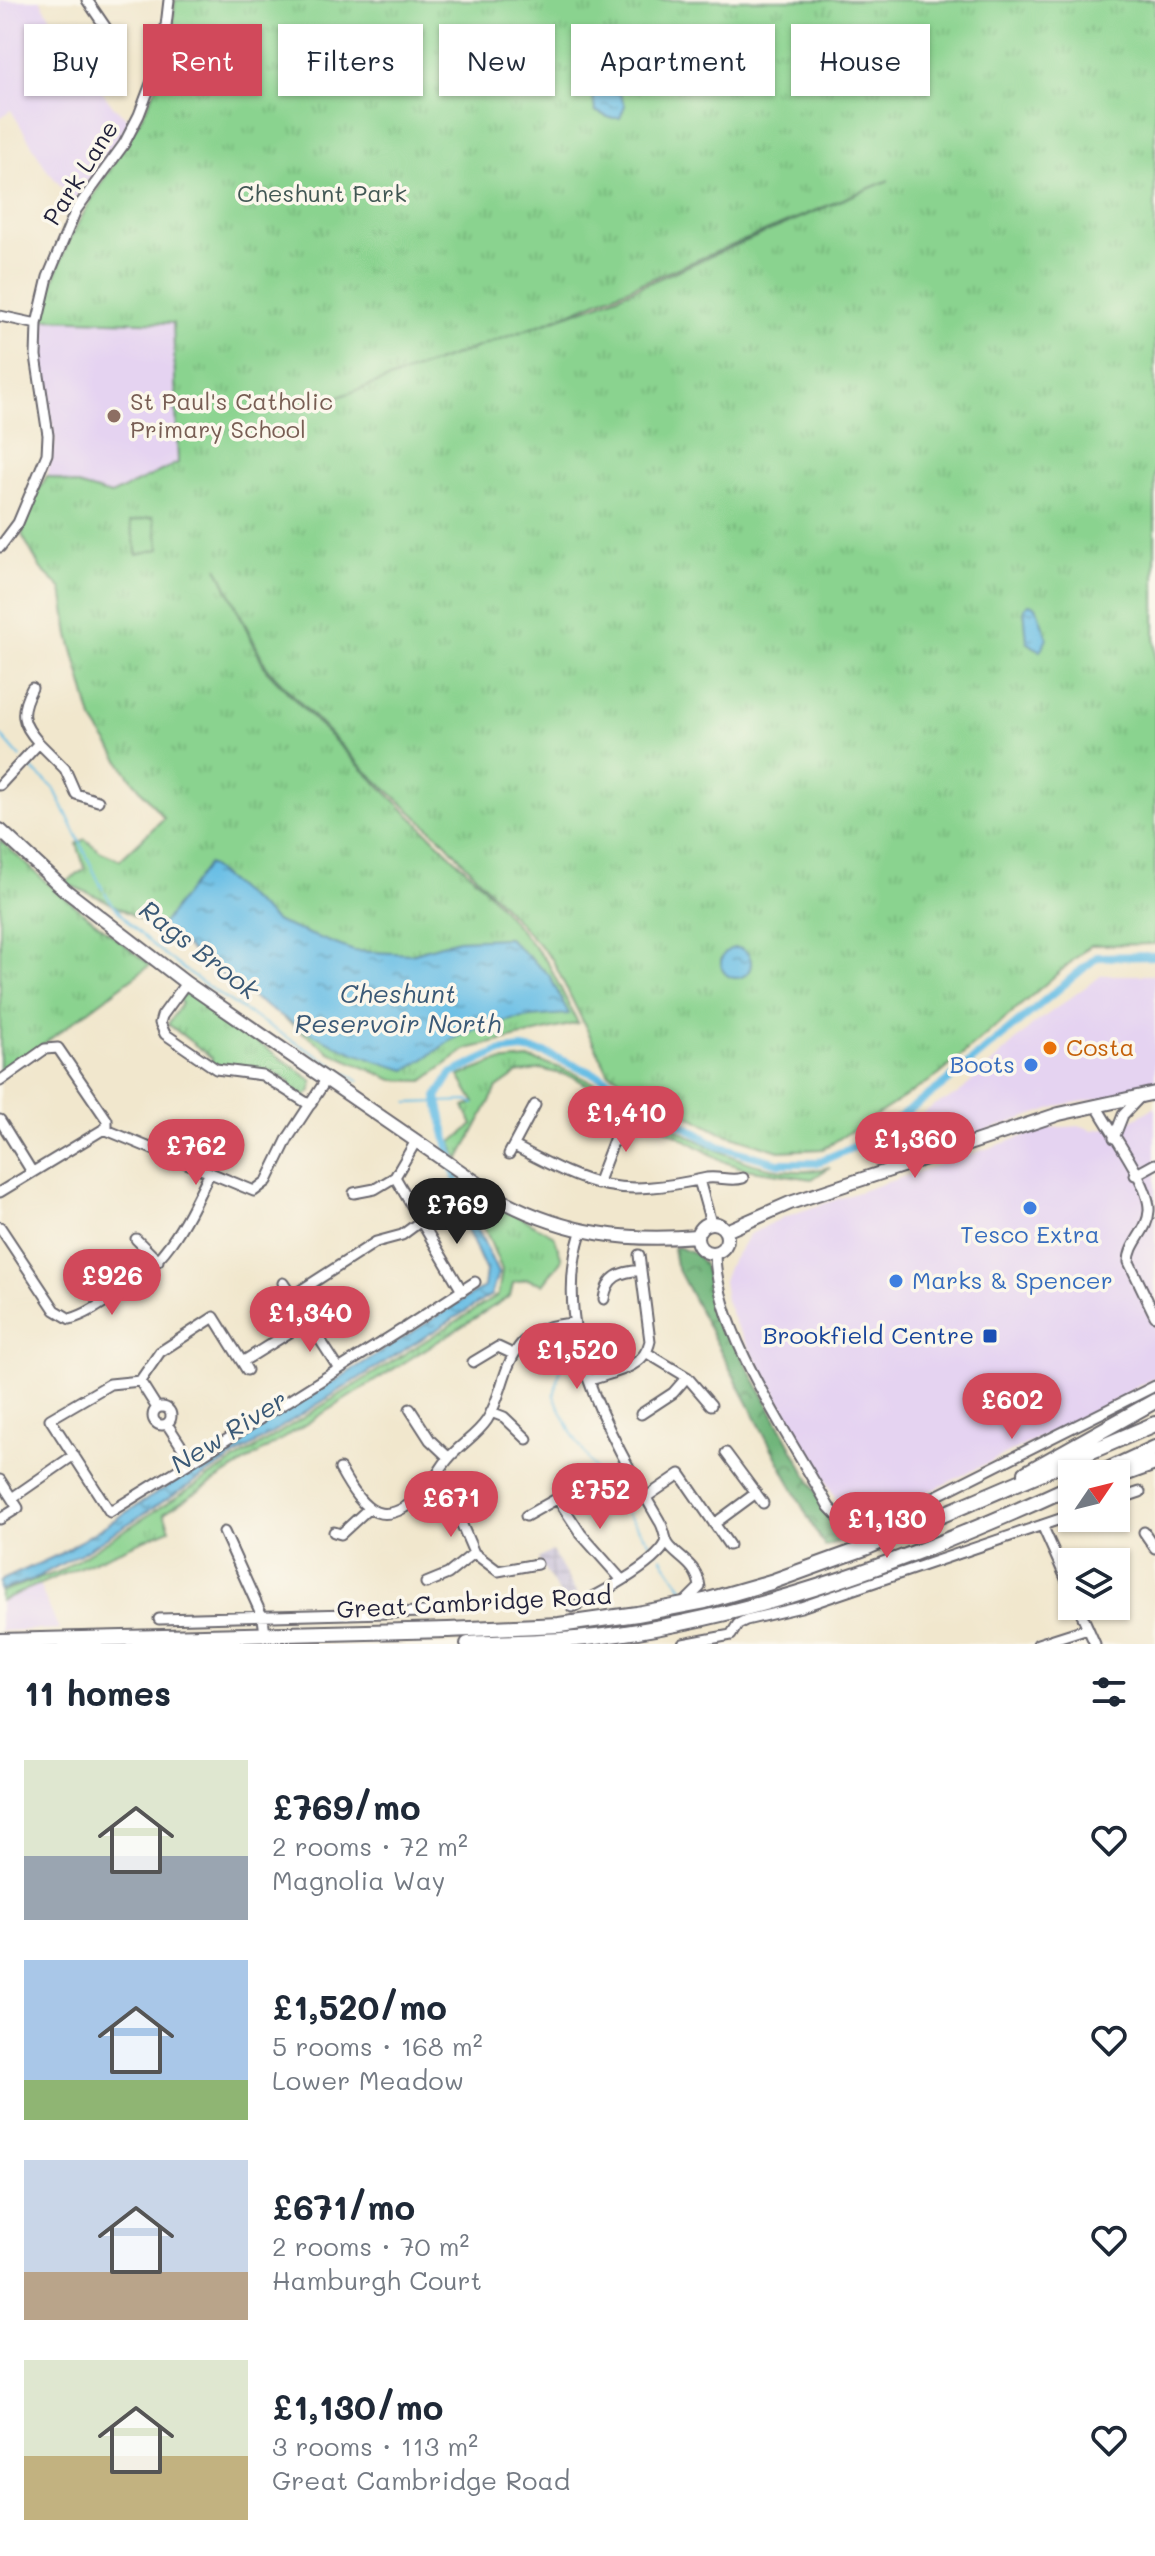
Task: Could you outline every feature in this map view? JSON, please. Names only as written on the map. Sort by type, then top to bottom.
[{"type":"highway","points":[[1004,1490],[1028,1471],[1155,1401]]},
{"type":"highway","name":"Great Cambridge Road","points":[[0,1641],[559,1625],[680,1606],[771,1582],[1004,1490],[1155,1424]]},
{"type":"highway","points":[[1129,1460],[1155,1448]]},
{"type":"highway","points":[[1130,1472],[1155,1463]]},
{"type":"highway","name":"Great Cambridge Road","points":[[468,1644],[600,1637],[737,1611],[872,1567],[1058,1493]]},
{"type":"main road","points":[[0,830],[65,890],[186,983],[464,1175],[532,1215],[581,1232],[641,1239],[697,1236]]},
{"type":"main road","points":[[726,1231],[832,1188],[1096,1105],[1155,1093]]},
{"type":"main road","points":[[711,1223],[726,1231],[725,1246],[715,1252],[702,1249],[697,1236],[701,1227],[711,1223]]},
{"type":"street","points":[[87,0],[103,24]]},
{"type":"street","name":"Park Lane","points":[[0,547],[18,523],[47,454],[48,435],[37,370],[37,324],[48,277],[68,226],[124,144],[139,115],[163,52],[169,0]]},
{"type":"street","points":[[0,316],[37,324]]},
{"type":"street","points":[[32,688],[22,714],[24,725],[60,763],[76,794],[98,801]]},
{"type":"street","points":[[0,785],[39,743]]},
{"type":"street","points":[[186,983],[162,1016],[160,1023],[165,1034],[216,1069],[262,1075],[310,1105]]},
{"type":"street","points":[[0,1081],[45,1049],[58,1048],[66,1054],[107,1120],[107,1129]]},
{"type":"street","points":[[107,1129],[246,1191],[261,1188],[326,1080]]},
{"type":"street","points":[[1114,1138],[1123,1115],[1141,1096]]},
{"type":"street","points":[[535,1105],[512,1150],[597,1184],[655,1189],[699,1180],[743,1178]]},
{"type":"street","points":[[1096,1105],[1150,1209],[1145,1229],[1129,1253],[1129,1262],[1155,1316]]},
{"type":"street","points":[[597,1184],[625,1111]]},
{"type":"street","points":[[0,1120],[32,1172]]},
{"type":"street","points":[[0,1192],[107,1129]]},
{"type":"street","points":[[354,1193],[375,1189],[395,1177],[416,1141]]},
{"type":"street","points":[[1135,1175],[1155,1164]]},
{"type":"street","points":[[0,1227],[55,1310],[70,1319],[101,1304],[149,1271],[185,1226],[209,1174]]},
{"type":"street","points":[[395,1177],[462,1291]]},
{"type":"street","points":[[699,1180],[711,1223]]},
{"type":"street","points":[[292,1296],[376,1242],[402,1235],[421,1221]]},
{"type":"street","points":[[1145,1229],[1155,1234]]},
{"type":"street","points":[[581,1232],[572,1260],[569,1284],[573,1323],[590,1380],[618,1451],[662,1524],[661,1550]]},
{"type":"street","points":[[136,1239],[158,1261]]},
{"type":"street","points":[[715,1252],[715,1272],[727,1317],[829,1507],[844,1523],[852,1524],[936,1496],[1155,1386]]},
{"type":"street","points":[[590,1380],[632,1366],[647,1353],[650,1341],[639,1255]]},
{"type":"street","points":[[604,1299],[607,1285],[615,1276],[641,1270]]},
{"type":"street","points":[[274,1410],[475,1282]]},
{"type":"street","points":[[283,1283],[339,1369]]},
{"type":"street","points":[[260,1419],[110,1512],[50,1419],[110,1384],[140,1381],[160,1352],[214,1317],[245,1366],[308,1321]]},
{"type":"street","points":[[340,1469],[367,1510],[378,1514],[391,1511],[428,1488],[449,1458],[491,1412],[501,1378],[513,1354],[541,1328],[573,1323]]},
{"type":"street","points":[[473,1362],[498,1347],[513,1354]]},
{"type":"street","points":[[647,1353],[687,1377],[711,1405]]},
{"type":"street","points":[[641,1414],[673,1393],[687,1377]]},
{"type":"street","points":[[140,1381],[157,1408],[154,1419],[161,1425],[167,1424],[191,1461]]},
{"type":"street","points":[[410,1409],[430,1440],[449,1458]]},
{"type":"street","points":[[491,1412],[504,1417],[527,1439]]},
{"type":"street","points":[[726,1453],[763,1503]]},
{"type":"street","points":[[12,1498],[74,1455]]},
{"type":"street","points":[[645,1498],[680,1474],[729,1545]]},
{"type":"street","points":[[0,1480],[18,1508],[0,1519]]},
{"type":"street","points":[[526,1516],[585,1483]]},
{"type":"street","points":[[454,1512],[488,1486]]},
{"type":"street","points":[[428,1488],[454,1512],[474,1553],[498,1571],[537,1564]]},
{"type":"street","points":[[1130,1495],[1140,1492]]},
{"type":"street","points":[[714,1524],[756,1493]]},
{"type":"street","points":[[558,1499],[581,1534],[621,1579]]},
{"type":"street","points":[[334,1532],[341,1534],[367,1510]]},
{"type":"street","points":[[683,1644],[732,1639],[738,1624],[746,1620],[801,1607],[1058,1520]]},
{"type":"street","points":[[1042,1525],[1058,1561]]},
{"type":"street","points":[[224,1532],[263,1618],[265,1634]]},
{"type":"street","points":[[1144,1532],[1155,1548]]},
{"type":"street","points":[[661,1550],[683,1556],[699,1580],[700,1587],[693,1597],[680,1606]]},
{"type":"street","points":[[572,1607],[621,1579],[661,1550]]},
{"type":"street","points":[[426,1583],[448,1574],[474,1553]]},
{"type":"street","points":[[159,1619],[424,1612]]},
{"type":"street","points":[[1084,1620],[1095,1644]]},
{"type":"street","points":[[1038,1644],[1088,1628]]},
{"type":"shaded area","points":[[0,0],[40,0],[55,24],[24,24],[24,96],[105,96],[130,121],[74,201],[47,170],[11,110],[0,118]]},
{"type":"shaded area","name":"St Paul's Catholic Primary School","points":[[45,319],[173,323],[178,463],[111,495],[47,476],[55,442],[42,361]]},
{"type":"shaded area","points":[[1102,975],[1155,975],[1155,1089],[1062,1105],[915,1155],[909,1123],[936,1104],[957,1095],[1033,1025]]},
{"type":"shaded area","points":[[1155,1107],[1155,1377],[1110,1403],[935,1489],[852,1518],[845,1514],[735,1323],[726,1300],[723,1281],[729,1265],[750,1234],[784,1217],[1048,1128],[1082,1126],[1092,1130],[1123,1125]]},
{"type":"shaded area","points":[[552,1551],[580,1599],[565,1603],[538,1559]]},
{"type":"shaded area","points":[[39,1585],[59,1629],[0,1631],[0,1601]]},
{"type":"green space","name":"Cheshunt Park","points":[[175,0],[1155,0],[1155,944],[1091,945],[939,1075],[823,1149],[779,1151],[719,1132],[608,1072],[552,959],[446,843],[362,767],[267,668],[217,567],[266,670],[363,770],[483,886],[548,963],[578,1023],[467,1049],[423,1081],[393,1080],[331,1053],[179,941],[103,899],[64,883],[85,869],[77,844],[85,839],[101,852],[120,860],[164,818],[130,777],[92,719],[69,635],[62,589],[41,569],[22,535],[34,498],[47,476],[111,495],[178,463],[173,323],[45,319],[53,282],[66,247],[152,96],[262,96],[262,24],[174,24]],"holes":[[[889,180],[599,304],[313,406],[545,323]]]},
{"type":"green space","points":[[153,517],[160,549],[137,554],[130,522]]},
{"type":"green space","points":[[0,840],[54,889],[150,965],[0,1076]]},
{"type":"green space","points":[[188,993],[313,1081],[311,1091],[305,1097],[288,1088],[291,1082],[271,1071],[268,1074],[233,1070],[211,1063],[212,1058],[168,1024],[182,1003],[178,999]]},
{"type":"green space","points":[[529,1059],[565,1070],[603,1087],[717,1150],[755,1164],[793,1171],[830,1167],[812,1179],[745,1169],[725,1162],[573,1077],[541,1069],[517,1074],[497,1088],[459,1160],[451,1143],[473,1125],[464,1107],[475,1103],[459,1076],[496,1062]]},
{"type":"green space","points":[[468,1188],[554,1236],[562,1259],[543,1284],[527,1279],[513,1283],[510,1296],[164,1513],[170,1529],[0,1601],[0,1592],[58,1572],[498,1295],[502,1270]]},
{"type":"green space","points":[[673,1248],[697,1255],[704,1265],[718,1312],[842,1540],[825,1547],[813,1527],[676,1266]]},
{"type":"water","points":[[593,96],[621,96],[625,105],[620,118],[610,118],[595,111]]},
{"type":"water","points":[[1029,604],[1036,606],[1047,638],[1040,651],[1027,642],[1024,608]]},
{"type":"water","name":"Cheshunt Reservoir North","points":[[208,864],[277,922],[354,951],[411,954],[458,940],[508,938],[549,975],[569,1014],[520,1018],[487,1025],[456,1038],[406,1070],[336,1045],[276,1013],[219,973],[161,926]]},
{"type":"water","points":[[736,948],[747,952],[751,963],[747,974],[736,978],[725,974],[721,963],[725,952]]},
{"type":"water","points":[[464,1199],[498,1273],[491,1295],[80,1554],[34,1579],[0,1590],[0,1581],[60,1554],[484,1287],[486,1271],[455,1203]]},
{"type":"waterway","name":"Rags Brook","points":[[0,734],[20,757]]},
{"type":"waterway","name":"Rags Brook","points":[[24,762],[54,788],[103,890]]},
{"type":"waterway","name":"Rags Brook","points":[[105,893],[126,919],[185,971],[359,1081]]},
{"type":"waterway","name":"New River","points":[[463,1208],[437,1097],[451,1074],[498,1052],[522,1049],[545,1053],[606,1079],[718,1146],[778,1163],[816,1163],[863,1143],[889,1125],[943,1085],[1097,957],[1155,956]]},
{"type":"waterway","name":"Rags Brook","points":[[408,1103],[468,1101],[474,1104]]},
{"type":"waterway","name":"Rags Brook","points":[[564,1334],[563,1357],[554,1396],[571,1432],[604,1484],[657,1552]]},
{"type":"waterway","name":"Rags Brook","points":[[661,1557],[687,1594]]},
{"type":"place","name":"St Paul's Catholic Primary School","points":[[114,416]]},
{"type":"place","name":"Costa","points":[[1050,1048]]},
{"type":"place","name":"Boots","points":[[1031,1065]]},
{"type":"place","name":"Tesco Extra","points":[[1030,1208]]},
{"type":"place","name":"Marks & Spencer","points":[[896,1281]]},
{"type":"place","name":"Brookfield Centre","points":[[990,1336]]}]
